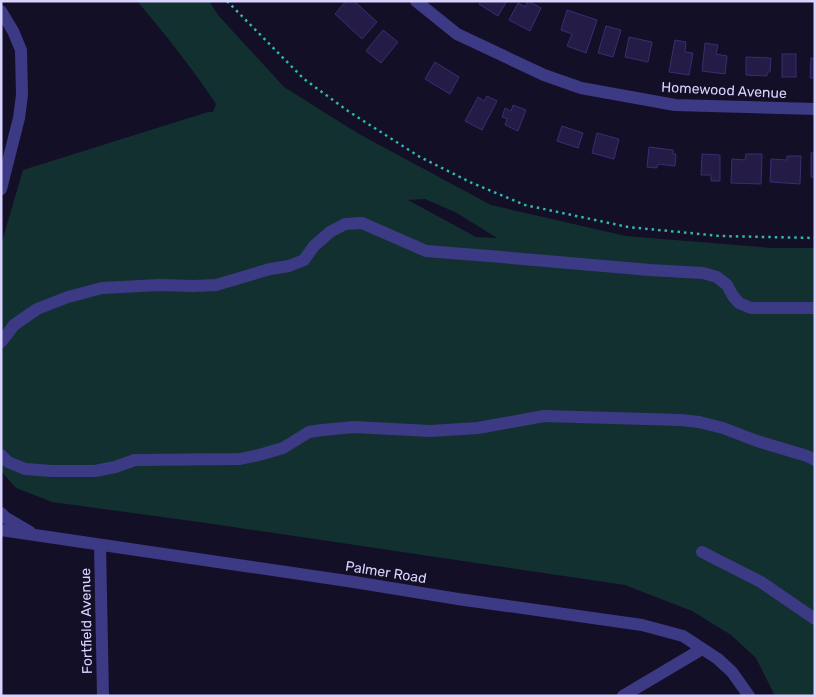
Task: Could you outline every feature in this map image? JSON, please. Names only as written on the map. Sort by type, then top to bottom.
[{"type":"street","name":"Homewood Avenue","points":[[416,1],[457,34],[544,76],[581,88],[674,105],[815,109]]},
{"type":"street","points":[[1,11],[13,31],[21,50],[22,95],[20,118],[1,190]]},
{"type":"street","points":[[1,342],[14,325],[38,308],[68,297],[102,288],[216,285],[270,269],[290,266],[304,260],[314,246],[330,232],[346,224],[362,223],[426,252],[703,274],[717,277],[727,285],[738,303],[751,308],[815,308]]},
{"type":"street","points":[[1,455],[8,462],[25,469],[94,471],[115,467],[135,460],[240,459],[283,448],[309,432],[322,430],[354,427],[430,431],[478,428],[544,416],[698,422],[722,428],[815,460]]},
{"type":"street","name":"Palmer Road","points":[[1,513],[34,535],[642,625],[683,636],[718,659],[732,672],[749,696]]},
{"type":"street","points":[[1,530],[34,535]]},
{"type":"street","name":"Fortfield Avenue","points":[[100,545],[103,696]]},
{"type":"street","points":[[702,552],[761,582],[815,619]]},
{"type":"street","points":[[623,696],[702,649]]},
{"type":"path","points":[[227,1],[304,79],[348,112],[420,157],[472,183],[525,205],[628,227],[720,236],[815,238]]},
{"type":"green space","points":[[137,1],[209,1],[218,15],[284,87],[359,134],[491,205],[626,236],[772,248],[815,248],[815,696],[775,696],[756,658],[731,635],[692,611],[625,585],[52,502],[16,488],[1,471],[1,245],[23,170],[213,112],[216,104],[188,64]],"holes":[[[425,199],[457,213],[497,238],[476,237],[408,200]]]},
{"type":"building","points":[[346,1],[354,1],[377,22],[362,39],[335,14]]},
{"type":"building","points":[[481,1],[507,1],[498,16],[479,4]]},
{"type":"building","points":[[528,1],[541,8],[530,31],[509,20],[518,3],[525,7]]},
{"type":"building","points":[[567,10],[597,20],[586,53],[567,46],[572,34],[561,30]]},
{"type":"building","points":[[606,26],[621,30],[613,57],[598,53]]},
{"type":"building","points":[[383,30],[398,42],[381,63],[366,51]]},
{"type":"building","points":[[629,37],[652,42],[648,62],[625,57]]},
{"type":"building","points":[[675,40],[686,42],[685,52],[693,53],[689,75],[669,72]]},
{"type":"building","points":[[705,43],[718,45],[716,54],[727,56],[725,74],[702,71]]},
{"type":"building","points":[[782,54],[796,54],[796,77],[782,77]]},
{"type":"building","points":[[746,57],[771,58],[770,72],[767,72],[767,76],[746,75]]},
{"type":"building","points":[[811,58],[815,58],[815,78],[810,78]]},
{"type":"building","points":[[435,62],[459,77],[450,94],[425,79]]},
{"type":"building","points":[[487,96],[497,101],[482,130],[465,121],[478,97],[484,101]]},
{"type":"building","points":[[513,105],[526,110],[518,131],[505,125],[507,119],[502,117],[505,108],[511,111]]},
{"type":"building","points":[[562,126],[583,133],[578,148],[557,141]]},
{"type":"building","points":[[597,133],[619,139],[614,159],[592,153]]},
{"type":"building","points":[[649,147],[673,150],[673,154],[676,154],[675,166],[658,164],[657,168],[647,167]]},
{"type":"building","points":[[811,153],[815,153],[815,177],[811,177]]},
{"type":"building","points":[[702,154],[720,155],[720,181],[711,181],[711,175],[701,175]]},
{"type":"building","points":[[746,154],[762,154],[761,184],[731,183],[732,159],[745,160]]},
{"type":"building","points":[[787,156],[801,156],[800,184],[770,182],[771,159],[787,160]]}]
